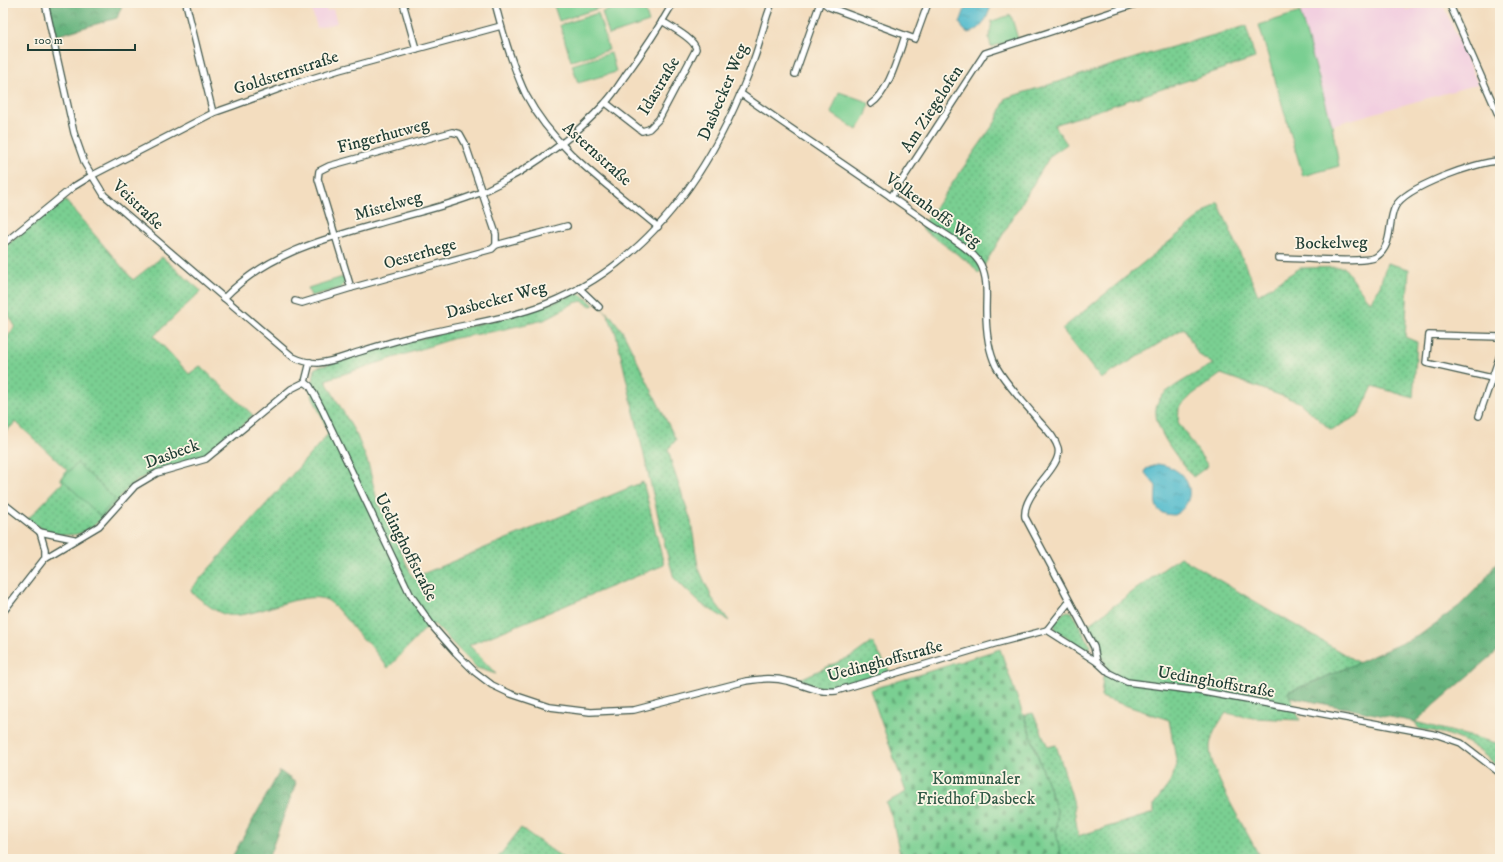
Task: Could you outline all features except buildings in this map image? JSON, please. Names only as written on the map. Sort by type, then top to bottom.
[{"type":"street","name":"Veistraße","points":[[45,3],[74,133],[91,176],[104,196],[293,357],[310,362]]},
{"type":"street","points":[[186,3],[213,113]]},
{"type":"street","points":[[403,3],[416,49]]},
{"type":"street","name":"Asternstraße","points":[[495,3],[501,26],[526,94],[549,129],[590,171],[658,226]]},
{"type":"street","name":"Mistelweg","points":[[224,298],[241,283],[266,265],[298,249],[334,236],[424,211],[482,191],[528,168],[562,144],[606,103],[673,3]]},
{"type":"street","name":"Dasbecker Weg","points":[[310,362],[330,361],[399,340],[539,306],[579,288],[627,255],[658,226],[681,201],[711,154],[754,60],[772,3]]},
{"type":"street","points":[[795,74],[820,3]]},
{"type":"street","points":[[824,3],[829,7],[915,39],[928,3]]},
{"type":"street","name":"Am Ziegelofen","points":[[892,197],[985,53],[1003,45],[1138,3]]},
{"type":"street","points":[[1450,3],[1500,119]]},
{"type":"street","name":"Idastraße","points":[[606,103],[642,131],[649,129],[659,119],[696,49],[695,45],[690,40],[662,21]]},
{"type":"street","name":"Goldsternstraße","points":[[91,176],[213,113],[290,85],[501,26]]},
{"type":"street","points":[[871,104],[879,98],[887,85],[905,36]]},
{"type":"street","name":"Volkenhoffs Weg","points":[[740,93],[892,197],[974,256],[983,268],[985,276],[988,331],[995,365],[1003,378],[1051,435],[1058,449],[1057,458],[1028,500],[1024,510],[1025,517],[1069,602]]},
{"type":"street","name":"Fingerhutweg","points":[[334,236],[318,175],[322,169],[329,166],[452,132],[460,134],[463,138],[482,191]]},
{"type":"street","points":[[1499,159],[1500,175]]},
{"type":"street","name":"Bockelweg","points":[[1279,258],[1371,259],[1384,248],[1389,239],[1395,207],[1404,195],[1417,187],[1480,164],[1499,159]]},
{"type":"street","points":[[3,244],[73,187],[91,176]]},
{"type":"street","points":[[482,191],[496,234],[496,245]]},
{"type":"street","name":"Oesterhege","points":[[295,301],[302,303],[492,249],[496,245],[567,226]]},
{"type":"street","points":[[334,236],[351,288]]},
{"type":"street","points":[[579,288],[599,307]]},
{"type":"street","points":[[1492,378],[1426,363],[1429,335],[1500,337]]},
{"type":"street","points":[[1479,416],[1500,355]]},
{"type":"street","points":[[305,382],[310,362]]},
{"type":"street","name":"Dasbeck","points":[[3,612],[45,558],[74,539],[99,526],[135,486],[157,473],[206,459],[288,391],[305,382]]},
{"type":"street","name":"Uedinghoffstraße","points":[[305,382],[310,386],[323,411],[410,594],[429,622],[456,653],[475,672],[492,685],[511,694],[544,705],[590,712],[634,710],[746,681],[765,678],[789,681],[819,692],[836,691],[994,644],[1047,630],[1126,682],[1198,691],[1438,735],[1461,743],[1500,772]]},
{"type":"street","points":[[3,503],[40,532],[74,539]]},
{"type":"street","points":[[40,532],[45,549],[45,558]]},
{"type":"street","points":[[1047,630],[1069,602],[1094,647],[1097,662]]},
{"type":"shaded area","points":[[310,3],[325,3],[327,11],[333,9],[337,23],[317,28]]},
{"type":"shaded area","points":[[1330,3],[1403,3],[1406,10],[1430,3],[1442,3],[1478,84],[1332,125],[1300,12]]},
{"type":"green space","points":[[48,3],[123,3],[117,18],[55,36]]},
{"type":"green space","points":[[553,3],[615,3],[559,21]]},
{"type":"green space","points":[[631,3],[643,3],[649,22],[609,35],[602,12]]},
{"type":"green space","points":[[1300,12],[1332,125],[1339,166],[1303,176],[1259,25]]},
{"type":"green space","points":[[598,13],[609,50],[571,61],[560,25]]},
{"type":"green space","points":[[1011,15],[1018,39],[991,47],[989,38],[992,21]]},
{"type":"green space","points":[[1246,26],[1255,58],[1054,125],[1067,144],[1050,156],[979,274],[971,264],[921,228],[996,121],[1006,98],[1151,53]]},
{"type":"green space","points":[[611,53],[616,72],[578,83],[572,65]]},
{"type":"green space","points":[[839,92],[868,102],[869,106],[866,115],[857,130],[831,113]]},
{"type":"green space","points":[[65,200],[133,280],[162,257],[201,291],[154,336],[189,374],[200,366],[253,415],[228,439],[207,455],[191,462],[150,474],[134,483],[102,518],[88,530],[74,535],[52,532],[27,520],[63,482],[60,479],[67,470],[16,422],[3,434],[3,344],[15,326],[3,305],[3,248]]},
{"type":"green space","points":[[1218,202],[1258,295],[1300,268],[1344,267],[1370,303],[1380,285],[1387,263],[1409,269],[1405,337],[1417,342],[1413,398],[1373,386],[1359,415],[1331,430],[1299,402],[1221,374],[1193,394],[1179,408],[1178,422],[1208,466],[1193,477],[1165,439],[1159,427],[1156,416],[1156,406],[1165,393],[1213,364],[1198,354],[1184,328],[1101,379],[1062,329]]},
{"type":"green space","points":[[343,277],[345,282],[341,288],[311,296],[308,288]]},
{"type":"green space","points":[[577,293],[584,296],[594,305],[591,306],[582,301],[574,303],[544,320],[496,331],[455,338],[325,380],[357,436],[368,463],[377,500],[413,578],[643,482],[664,565],[469,645],[496,674],[477,668],[434,624],[426,628],[388,668],[367,641],[364,641],[327,600],[305,598],[251,613],[228,615],[214,609],[192,593],[191,589],[329,433],[311,393],[315,368],[399,344],[534,310]]},
{"type":"green space","points":[[588,296],[611,316],[623,332],[676,440],[668,449],[691,521],[698,567],[712,598],[729,621],[700,603],[674,578],[665,546],[616,334],[607,313]]},
{"type":"green space","points":[[77,463],[115,499],[100,516],[62,479]]},
{"type":"green space","points":[[1180,557],[1359,663],[1288,692],[1300,720],[1253,718],[1226,713],[1216,728],[1212,736],[1210,746],[1211,757],[1215,770],[1230,802],[1260,858],[1061,859],[1056,831],[1057,811],[1024,715],[1033,713],[1048,747],[1056,745],[1073,800],[1078,836],[1154,813],[1154,804],[1169,784],[1177,765],[1169,720],[1101,697],[1103,677],[1107,667],[1085,627]]},
{"type":"green space","points":[[1500,558],[1500,649],[1415,722],[1290,697],[1288,692],[1319,680],[1420,635],[1459,606],[1483,582]]},
{"type":"green space","points":[[1068,611],[1072,612],[1090,645],[1089,649],[1086,650],[1056,631],[1054,624],[1063,613]]},
{"type":"green space","points":[[872,642],[890,672],[827,688],[819,687],[800,679],[854,655]]},
{"type":"green space","name":"Kommunaler Friedhof Dasbeck","points":[[1000,649],[1057,811],[1056,831],[1061,859],[901,859],[892,817],[886,803],[906,792],[870,690]]},
{"type":"green space","points":[[1415,722],[1500,744],[1500,769],[1481,752],[1463,741],[1444,734],[1419,729]]},
{"type":"green space","points":[[280,771],[296,783],[268,859],[231,859]]},
{"type":"green space","points":[[521,828],[564,859],[497,859]]},
{"type":"water","points":[[967,3],[992,3],[981,26],[978,29],[968,33],[963,29],[960,23]]},
{"type":"water","points":[[1157,464],[1168,466],[1177,471],[1188,484],[1188,500],[1183,508],[1175,515],[1162,513],[1156,506],[1156,486],[1145,473],[1146,469]]}]
